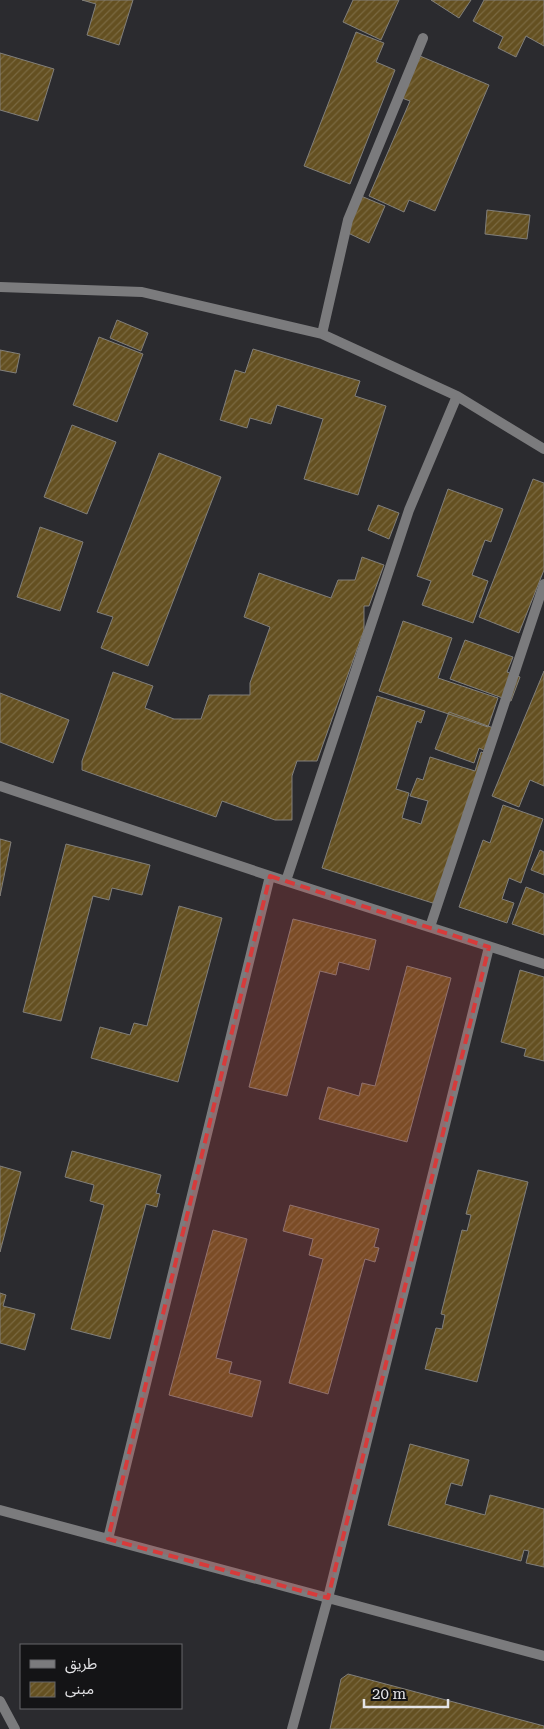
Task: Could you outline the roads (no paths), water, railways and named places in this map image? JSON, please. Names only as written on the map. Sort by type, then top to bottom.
[{"type":"street","points":[[322,334],[348,220],[424,38]]},
{"type":"street","points":[[0,287],[142,292],[322,334],[457,396],[544,448]]},
{"type":"street","points":[[286,881],[409,510],[457,396]]},
{"type":"street","points":[[430,927],[544,584]]},
{"type":"street","points":[[0,786],[270,876],[544,964]]},
{"type":"street","points":[[108,1539],[270,876]]},
{"type":"street","points":[[292,1729],[328,1598],[489,947]]},
{"type":"street","points":[[0,1510],[544,1656]]},
{"type":"street","points":[[0,1701],[15,1729]]}]
